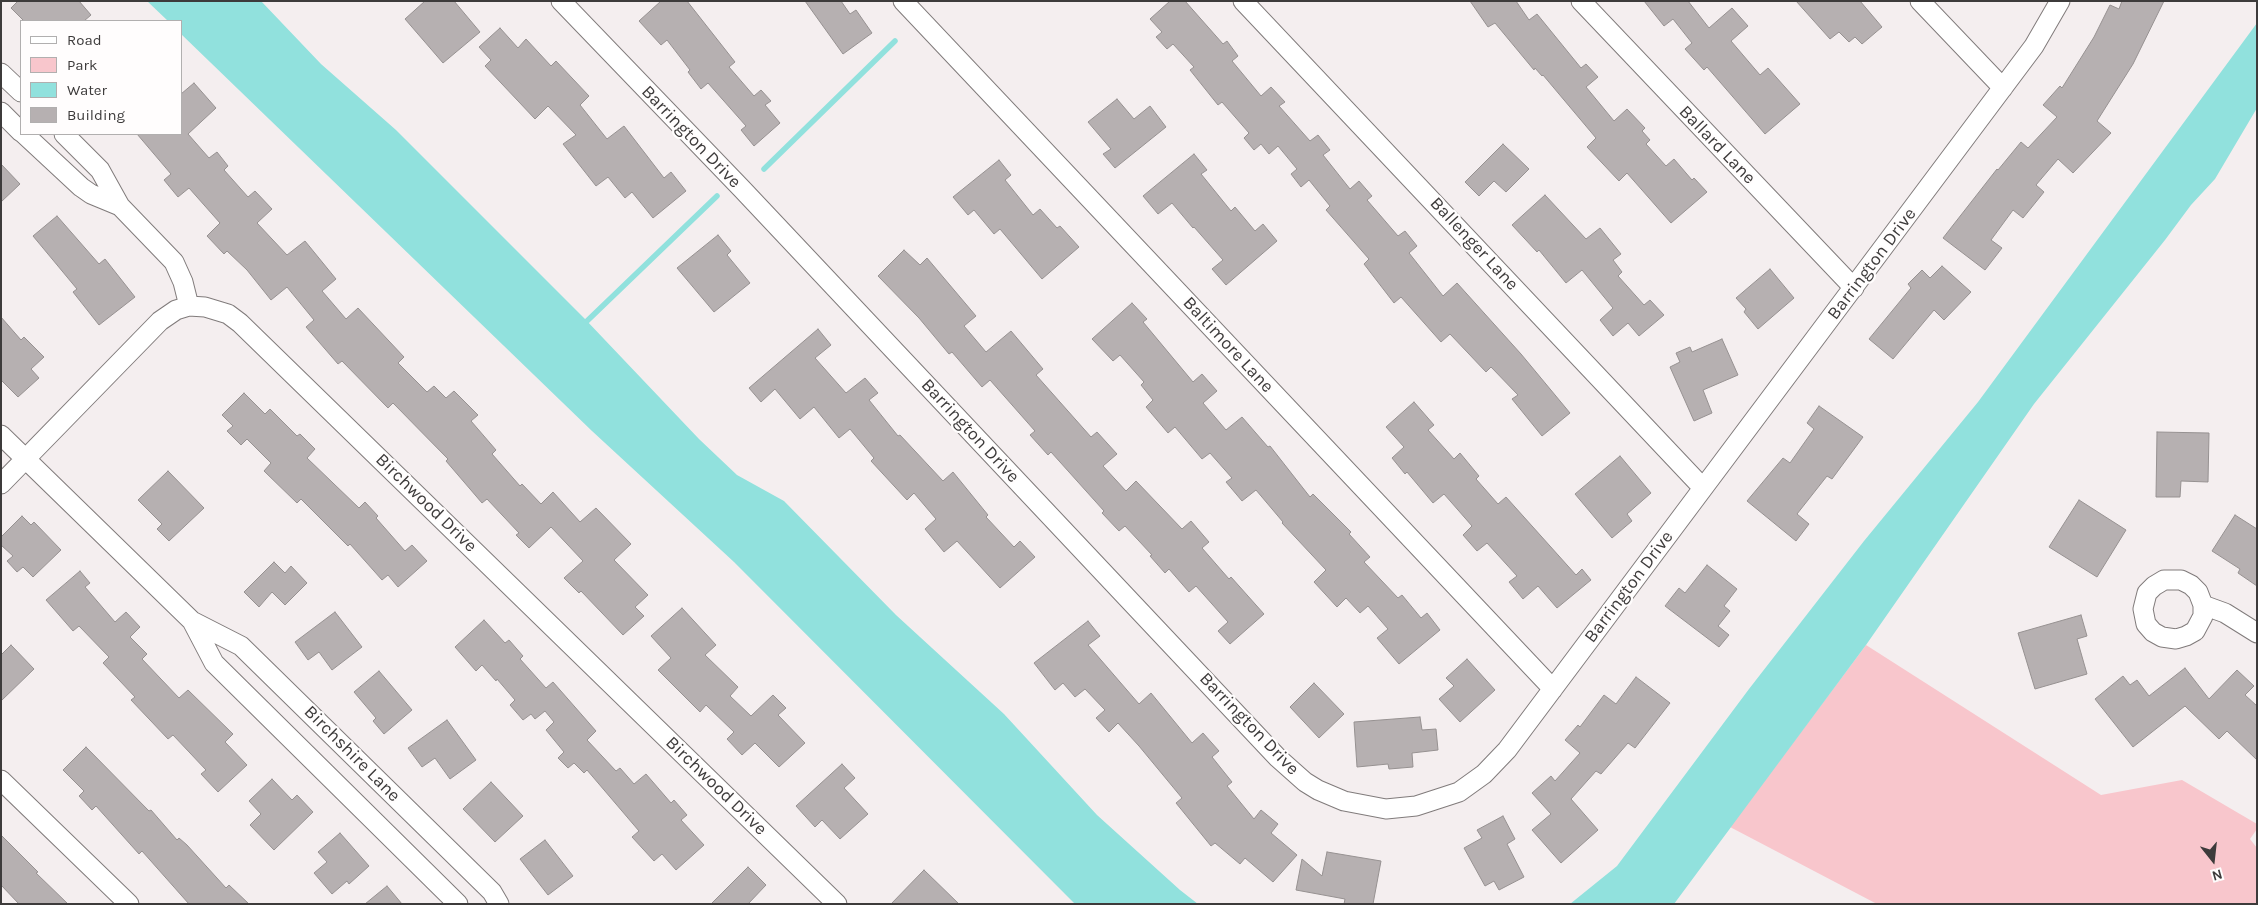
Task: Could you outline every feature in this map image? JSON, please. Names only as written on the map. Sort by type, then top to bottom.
[{"type":"street","name":"Barrington Drive","points":[[560,1],[742,189],[1278,758],[1305,782],[1318,790],[1344,801],[1386,809],[1416,806],[1444,798],[1472,784],[1496,762],[1553,689],[2047,28],[2060,1]]},
{"type":"street","name":"Baltimore Lane","points":[[903,1],[1553,689]]},
{"type":"street","name":"Ballenger Lane","points":[[1243,1],[1703,488]]},
{"type":"street","name":"Ballard Lane","points":[[1581,1],[1854,288]]},
{"type":"street","points":[[1920,1],[2002,88]]},
{"type":"street","points":[[1,73],[20,91]]},
{"type":"street","points":[[1,112],[20,131]]},
{"type":"street","points":[[24,135],[81,187],[91,194],[120,206]]},
{"type":"street","points":[[1,484],[152,328],[169,314],[189,306],[183,282],[174,262],[120,206],[100,170],[65,135]]},
{"type":"street","name":"Birchwood Drive","points":[[189,306],[215,309],[228,314],[240,323],[837,904]]},
{"type":"street","name":"Birchshire Lane","points":[[1,435],[192,621],[241,646],[492,892],[498,904]]},
{"type":"street","points":[[2203,605],[2225,613],[2257,633]]},
{"type":"street","name":"Birchshire Lane","points":[[192,621],[214,663],[458,904]]},
{"type":"street","points":[[1,780],[129,904]]},
{"type":"green space","points":[[1866,645],[2101,795],[2182,780],[2257,824],[2257,829],[2250,839],[2257,848],[2257,904],[1877,904],[1730,827]]},
{"type":"water","points":[[147,1],[261,1],[321,64],[396,130],[585,319],[699,439],[737,475],[784,501],[896,615],[1004,714],[1097,815],[1198,904],[1075,904],[734,562],[592,431],[182,35],[182,20],[167,20]]},
{"type":"water","points":[[2257,23],[2257,108],[2215,179],[2191,205],[2034,404],[1866,645],[1674,904],[1570,904],[1617,866],[1749,689],[1864,541],[1978,402]]},
{"type":"building","points":[[18,1],[79,1],[91,15],[85,20],[23,20],[11,8]]},
{"type":"building","points":[[425,1],[454,1],[480,32],[443,63],[405,19]]},
{"type":"building","points":[[661,1],[687,1],[735,62],[729,67],[754,96],[761,90],[771,101],[765,105],[780,123],[754,146],[741,130],[746,126],[708,83],[701,89],[688,72],[690,70],[667,40],[661,45],[639,21]]},
{"type":"building","points":[[805,1],[841,1],[850,14],[856,10],[872,33],[843,54]]},
{"type":"building","points":[[1170,1],[1185,1],[1223,44],[1227,41],[1238,56],[1232,61],[1261,96],[1271,87],[1285,102],[1279,106],[1310,141],[1318,135],[1330,150],[1323,155],[1350,189],[1359,181],[1372,196],[1367,200],[1398,236],[1405,231],[1417,246],[1409,253],[1443,296],[1457,283],[1521,354],[1570,413],[1542,436],[1512,399],[1518,395],[1491,367],[1486,372],[1450,334],[1441,342],[1401,297],[1394,303],[1364,264],[1369,259],[1326,210],[1330,206],[1309,180],[1301,187],[1291,174],[1297,169],[1278,146],[1269,154],[1261,144],[1254,150],[1244,138],[1249,133],[1222,102],[1218,105],[1190,70],[1194,67],[1173,44],[1167,49],[1156,37],[1162,32],[1150,19]]},
{"type":"building","points":[[1470,1],[1516,1],[1529,20],[1537,14],[1581,68],[1586,64],[1598,77],[1586,87],[1614,121],[1627,109],[1645,128],[1642,131],[1650,140],[1646,144],[1666,166],[1674,159],[1692,180],[1694,178],[1707,192],[1671,223],[1627,173],[1619,181],[1587,147],[1596,138],[1543,75],[1535,68],[1534,70],[1495,23],[1488,27]]},
{"type":"building","points":[[1644,1],[1688,1],[1709,28],[1732,8],[1748,26],[1731,41],[1760,75],[1768,68],[1800,104],[1765,134],[1707,67],[1704,70],[1685,49],[1692,43],[1673,19],[1664,26]]},
{"type":"building","points":[[1796,1],[1860,1],[1882,27],[1862,44],[1855,37],[1849,42],[1839,32],[1830,39]]},
{"type":"building","points":[[2122,1],[2164,1],[2133,64],[2097,121],[2111,133],[2073,173],[2058,159],[2036,185],[2044,192],[2023,218],[2013,210],[1991,240],[2002,248],[1985,270],[1943,238],[1997,169],[2021,142],[2028,148],[2057,117],[2043,105],[2060,86],[2062,88],[2094,37],[2110,5],[2119,9]]},
{"type":"building","points":[[500,28],[518,48],[526,39],[551,66],[556,61],[589,96],[580,105],[607,139],[624,126],[664,178],[671,172],[686,191],[653,218],[632,192],[625,198],[608,177],[596,186],[563,144],[576,135],[548,106],[535,119],[485,66],[491,60],[479,47]]},
{"type":"building","points":[[194,83],[216,108],[188,134],[209,158],[217,152],[228,166],[224,170],[248,197],[255,191],[272,209],[257,223],[287,255],[305,241],[336,279],[322,291],[346,319],[358,308],[404,357],[398,363],[427,392],[434,386],[446,398],[454,391],[478,415],[471,421],[496,450],[492,454],[520,486],[522,484],[541,504],[553,492],[580,522],[596,508],[631,544],[614,560],[648,595],[635,607],[644,616],[623,635],[581,591],[579,593],[564,578],[583,561],[551,527],[529,548],[516,535],[519,533],[487,499],[482,503],[446,461],[448,459],[393,403],[388,408],[342,361],[338,364],[306,327],[314,320],[287,287],[271,300],[247,270],[227,251],[224,254],[207,236],[220,223],[189,188],[178,197],[164,180],[171,174],[138,135],[182,135],[182,93]]},
{"type":"building","points":[[1117,99],[1134,119],[1150,106],[1166,127],[1115,168],[1103,154],[1111,149],[1088,122]]},
{"type":"building","points":[[1503,144],[1529,169],[1506,192],[1494,181],[1479,196],[1465,182]]},
{"type":"building","points":[[1194,154],[1207,170],[1201,174],[1231,211],[1235,207],[1255,231],[1263,224],[1277,241],[1226,285],[1212,269],[1223,260],[1172,203],[1158,214],[1143,196]]},
{"type":"building","points":[[999,160],[1011,175],[1005,180],[1033,215],[1040,209],[1057,228],[1060,226],[1079,247],[1042,279],[1000,229],[994,234],[974,210],[968,215],[953,197]]},
{"type":"building","points":[[1,164],[20,184],[1,202]]},
{"type":"building","points":[[1545,195],[1586,239],[1600,228],[1621,254],[1613,260],[1622,272],[1618,276],[1644,305],[1650,300],[1664,315],[1639,336],[1628,323],[1613,336],[1600,320],[1613,308],[1582,270],[1566,283],[1539,250],[1537,252],[1512,225]]},
{"type":"building","points":[[57,216],[99,264],[105,259],[135,297],[99,325],[73,292],[77,289],[33,236]]},
{"type":"building","points":[[718,235],[731,251],[727,255],[750,283],[714,312],[677,268]]},
{"type":"building","points":[[904,250],[920,265],[927,258],[976,316],[964,326],[986,352],[1011,331],[1043,369],[1036,375],[1091,437],[1097,432],[1117,454],[1103,466],[1126,491],[1136,481],[1182,529],[1191,521],[1209,542],[1202,548],[1229,579],[1231,577],[1264,614],[1230,644],[1218,631],[1228,622],[1196,586],[1189,592],[1169,569],[1165,573],[1150,556],[1152,555],[1125,526],[1119,531],[1102,513],[1104,511],[1051,452],[1048,455],[1030,435],[1035,431],[990,380],[982,387],[952,352],[949,354],[919,318],[878,276]]},
{"type":"building","points":[[1942,266],[1971,292],[1944,320],[1934,310],[1893,359],[1869,339],[1911,288],[1908,284],[1922,270],[1930,278]]},
{"type":"building","points":[[1770,269],[1794,298],[1758,329],[1744,312],[1746,309],[1736,298]]},
{"type":"building","points":[[1132,303],[1147,319],[1143,322],[1193,382],[1202,374],[1217,391],[1203,403],[1226,430],[1242,417],[1268,447],[1270,446],[1310,497],[1313,494],[1351,532],[1349,534],[1370,557],[1364,562],[1398,598],[1402,595],[1421,618],[1427,613],[1440,630],[1399,664],[1377,638],[1388,629],[1368,606],[1360,613],[1346,598],[1337,607],[1314,582],[1326,570],[1282,523],[1256,490],[1242,501],[1226,482],[1232,478],[1210,453],[1202,459],[1175,427],[1168,433],[1146,407],[1153,400],[1141,385],[1144,382],[1120,355],[1113,361],[1092,339]]},
{"type":"building","points":[[1,317],[21,340],[24,337],[44,357],[31,369],[39,378],[18,397],[1,380]]},
{"type":"building","points":[[818,329],[831,345],[815,358],[846,393],[865,378],[878,393],[869,400],[898,436],[900,435],[943,481],[953,472],[988,515],[986,517],[1014,547],[1020,541],[1035,557],[1000,588],[957,541],[944,552],[925,529],[936,519],[914,493],[907,500],[871,461],[874,458],[850,429],[839,438],[814,407],[800,419],[775,389],[761,402],[749,388]]},
{"type":"building","points":[[1722,339],[1738,375],[1703,390],[1712,413],[1694,421],[1670,367],[1680,362],[1676,353],[1690,347],[1692,352]]},
{"type":"building","points":[[244,393],[265,414],[270,409],[297,436],[300,434],[315,449],[307,458],[359,508],[365,502],[378,516],[376,518],[405,551],[412,545],[427,561],[398,587],[388,575],[382,580],[350,544],[348,546],[301,499],[297,503],[264,471],[271,463],[247,439],[241,445],[227,431],[233,426],[222,415]]},
{"type":"building","points":[[1414,402],[1434,425],[1428,430],[1454,459],[1460,453],[1479,476],[1476,479],[1498,504],[1506,497],[1576,575],[1582,569],[1591,580],[1557,608],[1538,586],[1523,599],[1509,582],[1517,576],[1487,543],[1477,551],[1463,535],[1472,526],[1444,494],[1433,503],[1407,472],[1405,474],[1392,458],[1404,447],[1386,427]]},
{"type":"building","points":[[1819,406],[1863,437],[1832,479],[1827,476],[1797,514],[1809,524],[1796,541],[1747,501],[1783,458],[1790,463],[1814,429],[1807,423]]},
{"type":"building","points":[[2157,432],[2209,433],[2208,482],[2181,481],[2180,497],[2156,497]]},
{"type":"building","points":[[1620,456],[1651,493],[1627,514],[1632,521],[1612,538],[1575,494]]},
{"type":"building","points":[[168,471],[204,508],[169,541],[157,529],[162,524],[138,500]]},
{"type":"building","points":[[2079,500],[2126,530],[2097,577],[2049,547]]},
{"type":"building","points":[[2235,515],[2257,529],[2257,586],[2238,573],[2240,569],[2212,551]]},
{"type":"building","points":[[22,516],[31,525],[34,522],[61,550],[33,577],[23,567],[17,572],[7,561],[13,556],[1,545],[1,537]]},
{"type":"building","points":[[274,562],[285,573],[291,566],[307,583],[285,605],[272,592],[259,607],[244,592]]},
{"type":"building","points":[[1707,565],[1737,589],[1724,606],[1730,611],[1718,626],[1729,635],[1719,647],[1665,606],[1679,588],[1685,593]]},
{"type":"building","points":[[80,571],[90,583],[85,587],[115,622],[126,612],[140,627],[130,637],[147,654],[142,659],[179,698],[188,690],[233,734],[225,742],[247,765],[218,792],[201,774],[206,770],[173,735],[168,739],[131,700],[135,697],[103,663],[109,657],[79,626],[73,631],[46,600]]},
{"type":"building","points":[[682,608],[716,645],[705,655],[738,687],[730,696],[751,716],[773,695],[786,708],[778,715],[805,743],[779,767],[755,743],[742,755],[727,739],[734,732],[706,705],[700,712],[658,670],[671,658],[651,636]]},
{"type":"building","points":[[335,612],[362,647],[332,670],[319,652],[308,660],[295,642]]},
{"type":"building","points":[[2081,615],[2087,636],[2077,639],[2087,674],[2035,689],[2018,633]]},
{"type":"building","points":[[484,620],[505,643],[509,640],[523,656],[520,659],[546,688],[553,682],[596,731],[587,740],[616,771],[620,768],[634,784],[646,774],[671,803],[674,800],[687,815],[681,820],[704,845],[676,870],[662,854],[654,861],[632,837],[639,831],[587,770],[584,773],[574,763],[568,768],[558,758],[564,752],[546,730],[554,722],[545,711],[535,719],[531,714],[523,720],[510,705],[515,700],[497,679],[496,681],[482,665],[476,671],[455,647]]},
{"type":"building","points":[[1088,621],[1100,636],[1088,645],[1139,704],[1151,693],[1192,743],[1203,733],[1219,751],[1212,757],[1232,782],[1227,786],[1254,819],[1261,810],[1278,824],[1271,833],[1297,855],[1273,882],[1245,858],[1240,864],[1215,843],[1211,846],[1176,803],[1182,798],[1118,723],[1109,732],[1096,718],[1105,710],[1085,689],[1075,697],[1063,683],[1055,690],[1034,663]]},
{"type":"building","points":[[11,645],[34,669],[1,701],[1,655]]},
{"type":"building","points":[[1467,659],[1495,690],[1460,722],[1439,699],[1454,686],[1446,678]]},
{"type":"building","points":[[2185,668],[2209,699],[2237,670],[2254,686],[2245,695],[2257,706],[2257,760],[2227,731],[2219,739],[2185,706],[2133,747],[2095,699],[2123,676],[2130,685],[2137,680],[2149,696]]},
{"type":"building","points":[[379,671],[412,710],[384,734],[373,721],[376,718],[354,692]]},
{"type":"building","points":[[1636,677],[1670,703],[1635,748],[1628,743],[1601,774],[1596,771],[1571,799],[1598,830],[1561,863],[1532,830],[1551,814],[1532,793],[1551,776],[1555,781],[1580,753],[1565,740],[1578,725],[1580,727],[1604,695],[1616,704]]},
{"type":"building","points":[[1314,683],[1344,714],[1319,738],[1290,707]]},
{"type":"building","points":[[1420,717],[1422,730],[1436,729],[1438,750],[1412,753],[1413,767],[1389,769],[1388,764],[1357,767],[1354,722]]},
{"type":"building","points":[[447,720],[476,760],[450,779],[435,758],[422,767],[408,748]]},
{"type":"building","points":[[86,747],[149,811],[151,810],[177,840],[179,838],[187,845],[226,888],[229,885],[249,904],[189,904],[142,851],[139,854],[96,806],[92,810],[79,796],[84,791],[63,770]]},
{"type":"building","points":[[842,764],[855,778],[844,788],[868,814],[840,839],[822,820],[815,827],[796,806]]},
{"type":"building","points":[[272,779],[292,800],[297,795],[313,812],[274,850],[250,825],[261,814],[249,801]]},
{"type":"building","points":[[491,782],[523,816],[495,842],[463,809]]},
{"type":"building","points":[[1503,816],[1515,839],[1507,844],[1524,877],[1499,890],[1494,881],[1485,886],[1464,848],[1482,838],[1477,830]]},
{"type":"building","points":[[340,833],[369,866],[349,884],[347,881],[332,894],[314,873],[327,862],[318,852]]},
{"type":"building","points":[[1,835],[68,904],[19,904],[1,885]]},
{"type":"building","points":[[545,840],[573,876],[548,895],[520,859]]},
{"type":"building","points":[[1327,852],[1381,861],[1373,904],[1344,904],[1345,899],[1296,890],[1302,859],[1322,876]]},
{"type":"building","points":[[748,867],[766,885],[748,904],[711,904]]},
{"type":"building","points":[[924,870],[959,904],[891,904]]},
{"type":"building","points":[[387,886],[402,904],[365,904]]},
{"type":"waterway","points":[[764,169],[895,41]]},
{"type":"waterway","points":[[587,321],[717,196]]}]
